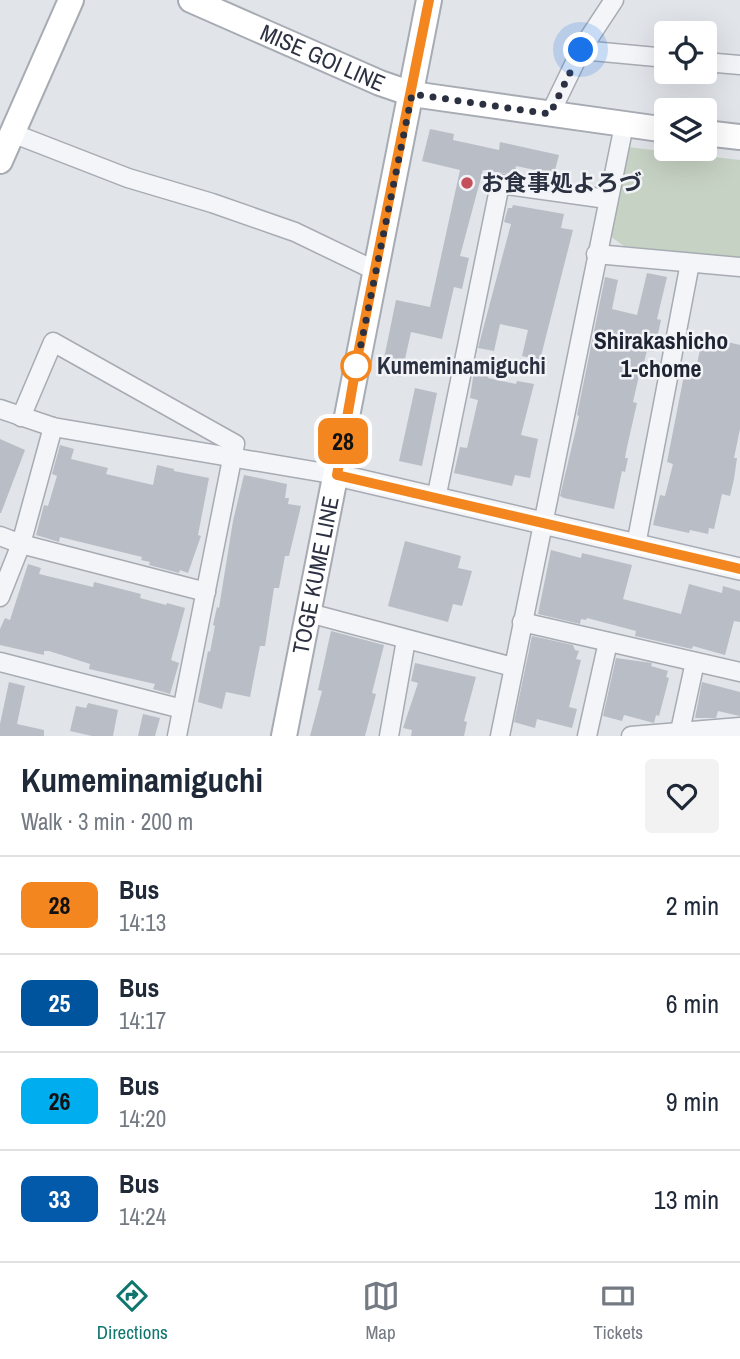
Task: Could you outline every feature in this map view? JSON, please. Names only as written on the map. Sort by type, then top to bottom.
[{"type":"main road","points":[[5,143],[71,0]]},
{"type":"main road","name":"MISE GOI LINE","points":[[191,0],[380,83],[412,94],[654,128]]},
{"type":"main road","name":"TOGE KUME LINE","points":[[284,736],[429,0]]},
{"type":"main road","points":[[717,134],[740,137]]},
{"type":"street","points":[[550,114],[581,50],[614,0]]},
{"type":"street","points":[[581,50],[654,57]]},
{"type":"street","points":[[717,63],[740,65]]},
{"type":"street","points":[[500,736],[624,125]]},
{"type":"street","points":[[5,143],[212,203],[295,232],[376,271]]},
{"type":"street","points":[[436,499],[500,184],[607,199]]},
{"type":"street","points":[[596,254],[740,267]]},
{"type":"street","points":[[636,545],[690,263]]},
{"type":"street","points":[[21,417],[53,342],[234,444],[177,736]]},
{"type":"street","points":[[0,409],[53,427],[337,475],[636,545],[739,564]]},
{"type":"street","points":[[0,597],[21,544],[53,427]]},
{"type":"street","points":[[0,536],[21,544],[206,592]]},
{"type":"street","points":[[309,613],[513,667]]},
{"type":"street","points":[[522,622],[740,672]]},
{"type":"street","points":[[389,736],[407,640]]},
{"type":"street","points":[[587,736],[608,642]]},
{"type":"street","points":[[0,662],[182,709]]},
{"type":"street","points":[[680,731],[695,662]]},
{"type":"street","points":[[631,736],[740,727]]},
{"type":"green space","points":[[627,147],[654,150],[654,161],[717,161],[717,157],[740,160],[740,258],[624,246],[610,236]]},
{"type":"building","points":[[430,129],[454,134],[453,140],[499,150],[500,142],[559,155],[554,174],[516,166],[514,175],[483,170],[460,256],[469,258],[462,289],[454,287],[442,339],[411,332],[401,377],[381,373],[396,300],[430,307],[460,170],[422,161]]},
{"type":"building","points":[[513,205],[564,214],[561,228],[573,230],[540,360],[522,356],[528,330],[500,324],[494,351],[478,348],[511,224],[504,222],[508,208]]},
{"type":"building","points":[[647,273],[667,277],[657,319],[661,320],[654,352],[647,351],[642,362],[633,402],[637,403],[625,458],[628,458],[625,472],[622,471],[614,509],[564,498],[560,496],[579,416],[577,415],[605,277],[618,280],[612,309],[637,315]]},
{"type":"building","points":[[703,336],[740,345],[740,429],[734,458],[737,458],[734,479],[730,496],[722,494],[714,529],[709,528],[708,534],[653,525],[660,495],[665,496],[673,464],[667,462],[685,370],[692,372],[694,363],[697,364]]},
{"type":"building","points":[[474,371],[489,375],[488,378],[516,384],[517,381],[534,384],[521,435],[538,439],[530,478],[515,475],[512,486],[454,473],[460,447],[467,448],[478,400],[470,398]]},
{"type":"building","points":[[415,388],[437,393],[422,466],[399,461]]},
{"type":"building","points":[[0,439],[25,450],[1,513],[0,513]]},
{"type":"building","points":[[60,445],[74,449],[71,459],[108,468],[106,474],[153,485],[157,465],[209,478],[198,535],[201,536],[188,573],[149,565],[150,562],[141,560],[142,557],[60,537],[59,542],[36,535],[44,505],[48,506],[57,476],[52,474]]},
{"type":"building","points":[[244,475],[287,484],[285,498],[289,498],[288,504],[301,506],[289,556],[285,556],[279,588],[274,588],[265,646],[260,646],[250,697],[226,692],[222,709],[198,702]]},
{"type":"building","points":[[405,541],[461,556],[458,568],[472,571],[462,606],[453,604],[448,622],[388,606]]},
{"type":"building","points":[[551,550],[581,558],[582,553],[632,565],[623,599],[681,614],[689,584],[722,593],[723,586],[740,591],[740,622],[734,621],[725,655],[693,646],[692,649],[635,636],[636,631],[587,618],[581,619],[580,624],[538,614]]},
{"type":"building","points":[[28,564],[41,568],[39,574],[93,587],[94,582],[141,594],[140,598],[185,608],[171,660],[179,663],[170,694],[153,689],[155,684],[89,669],[90,664],[49,651],[44,651],[44,655],[0,645],[0,629],[5,618],[10,620]]},
{"type":"building","points":[[331,631],[384,645],[372,693],[376,694],[365,736],[310,736],[322,691],[318,690]]},
{"type":"building","points":[[532,636],[573,645],[575,650],[579,651],[576,659],[581,660],[569,707],[577,709],[572,728],[537,719],[535,728],[514,722]]},
{"type":"building","points":[[616,658],[652,663],[651,666],[668,671],[666,677],[669,678],[659,716],[656,715],[654,723],[624,715],[622,721],[603,716]]},
{"type":"building","points":[[415,663],[476,677],[464,721],[467,722],[464,736],[411,736],[412,730],[403,728],[418,683],[411,681]]},
{"type":"building","points":[[9,682],[25,686],[17,724],[44,730],[44,736],[0,736]]},
{"type":"building","points":[[702,682],[740,692],[740,716],[718,711],[716,718],[695,718]]},
{"type":"building","points":[[88,703],[118,710],[113,736],[92,736],[70,731],[76,706],[86,708]]},
{"type":"building","points":[[143,714],[160,718],[155,736],[138,736]]},
{"type":"bus line","name":"28","points":[[429,0],[359,349],[337,475],[740,569]]},
{"type":"place","name":"お食事処よろづ","points":[[467,183]]},
{"type":"place","name":"Kumeminamiguchi","points":[[356,366]]},
{"type":"district","name":"Shirakashicho 1-chome","points":[[661,355]]},
{"type":"route","points":[[356,366],[355,374],[412,94],[550,114],[581,50]]}]
